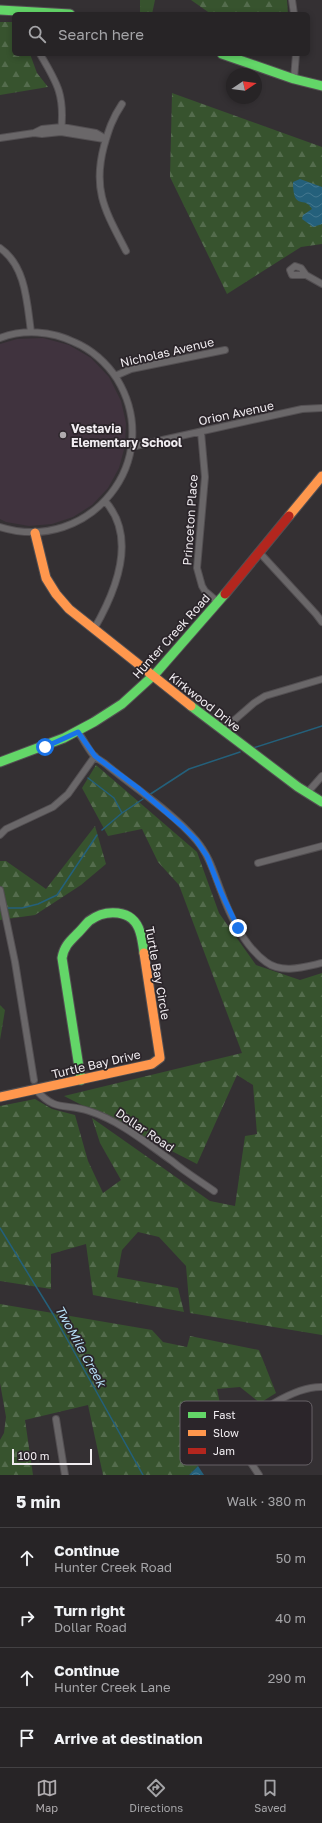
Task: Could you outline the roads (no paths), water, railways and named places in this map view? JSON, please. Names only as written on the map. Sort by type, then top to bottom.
[{"type":"street","points":[[292,0],[294,12]]},
{"type":"street","points":[[0,10],[23,12]]},
{"type":"street","points":[[41,56],[59,86],[62,106],[62,129]]},
{"type":"street","points":[[228,56],[294,79],[322,86]]},
{"type":"street","points":[[294,79],[296,56]]},
{"type":"street","points":[[122,104],[112,119],[100,160],[99,179],[100,192],[109,217],[126,251]]},
{"type":"street","points":[[0,138],[34,133],[42,129],[62,129],[106,139]]},
{"type":"street","points":[[0,248],[11,256],[20,274],[31,332]]},
{"type":"street","points":[[306,275],[322,284]]},
{"type":"street","points":[[0,338],[31,332],[55,335],[78,343],[98,357],[114,376],[128,405],[132,426],[131,447],[125,470],[105,501],[80,520],[51,531],[35,532],[12,530],[0,527]]},
{"type":"street","name":"Nicholas Avenue","points":[[114,376],[131,370],[225,350]]},
{"type":"street","name":"Orion Avenue","points":[[131,447],[302,410],[322,408]]},
{"type":"street","name":"Princeton Place","points":[[201,432],[205,476],[197,568],[202,586],[218,602]]},
{"type":"street","name":"Hunter Creek Road","points":[[0,762],[33,752],[78,732],[124,703],[153,677],[218,602],[322,476]]},
{"type":"street","points":[[94,629],[113,592],[122,547],[122,534],[119,521],[113,509],[105,501]]},
{"type":"street","name":"Kirkwood Drive","points":[[35,532],[42,565],[52,589],[69,609],[153,677],[307,793],[322,802]]},
{"type":"street","points":[[259,552],[322,622]]},
{"type":"street","points":[[223,730],[254,703],[265,696],[322,679]]},
{"type":"street","points":[[78,732],[95,756],[138,788],[196,840],[207,856],[231,916],[241,933],[262,958],[272,965],[284,968],[304,967],[322,963]]},
{"type":"street","points":[[0,836],[6,829],[53,807],[68,794],[95,756]]},
{"type":"street","points":[[307,793],[322,776]]},
{"type":"street","points":[[258,863],[322,846]]},
{"type":"street","points":[[0,890],[15,962],[34,1080]]},
{"type":"street","name":"Turtle Bay Circle","points":[[81,1080],[62,951],[67,943],[91,920],[108,913],[124,913],[136,922],[140,931],[160,1058]]},
{"type":"street","name":"Turtle Bay Drive","points":[[0,1097],[152,1064],[160,1058]]},
{"type":"street","name":"Dollar Road","points":[[37,1090],[50,1103],[89,1111],[113,1120],[130,1130],[182,1170],[214,1191]]},
{"type":"street","points":[[279,1401],[290,1394],[309,1388],[322,1387]]},
{"type":"street","points":[[56,1419],[65,1475]]},
{"type":"street","points":[[252,1465],[259,1475]]},
{"type":"water","points":[[300,179],[322,187],[322,224],[313,227],[302,219],[303,215],[312,209],[309,205],[300,202],[295,197],[293,182]]},
{"type":"water","points":[[198,1466],[204,1475],[189,1475]]},
{"type":"waterway","name":"TwoMile Creek","points":[[253,748],[322,726]]},
{"type":"waterway","name":"TwoMile Creek","points":[[149,795],[189,769],[240,752]]},
{"type":"waterway","points":[[88,778],[114,798],[122,813]]},
{"type":"waterway","name":"TwoMile Creek","points":[[102,830],[122,813],[143,799]]},
{"type":"waterway","name":"TwoMile Creek","points":[[5,908],[22,908],[38,904],[57,895],[97,835]]},
{"type":"waterway","name":"TwoMile Creek","points":[[0,1228],[53,1314],[143,1475]]},
{"type":"place","name":"Vestavia Elementary School","points":[[63,435]]}]
